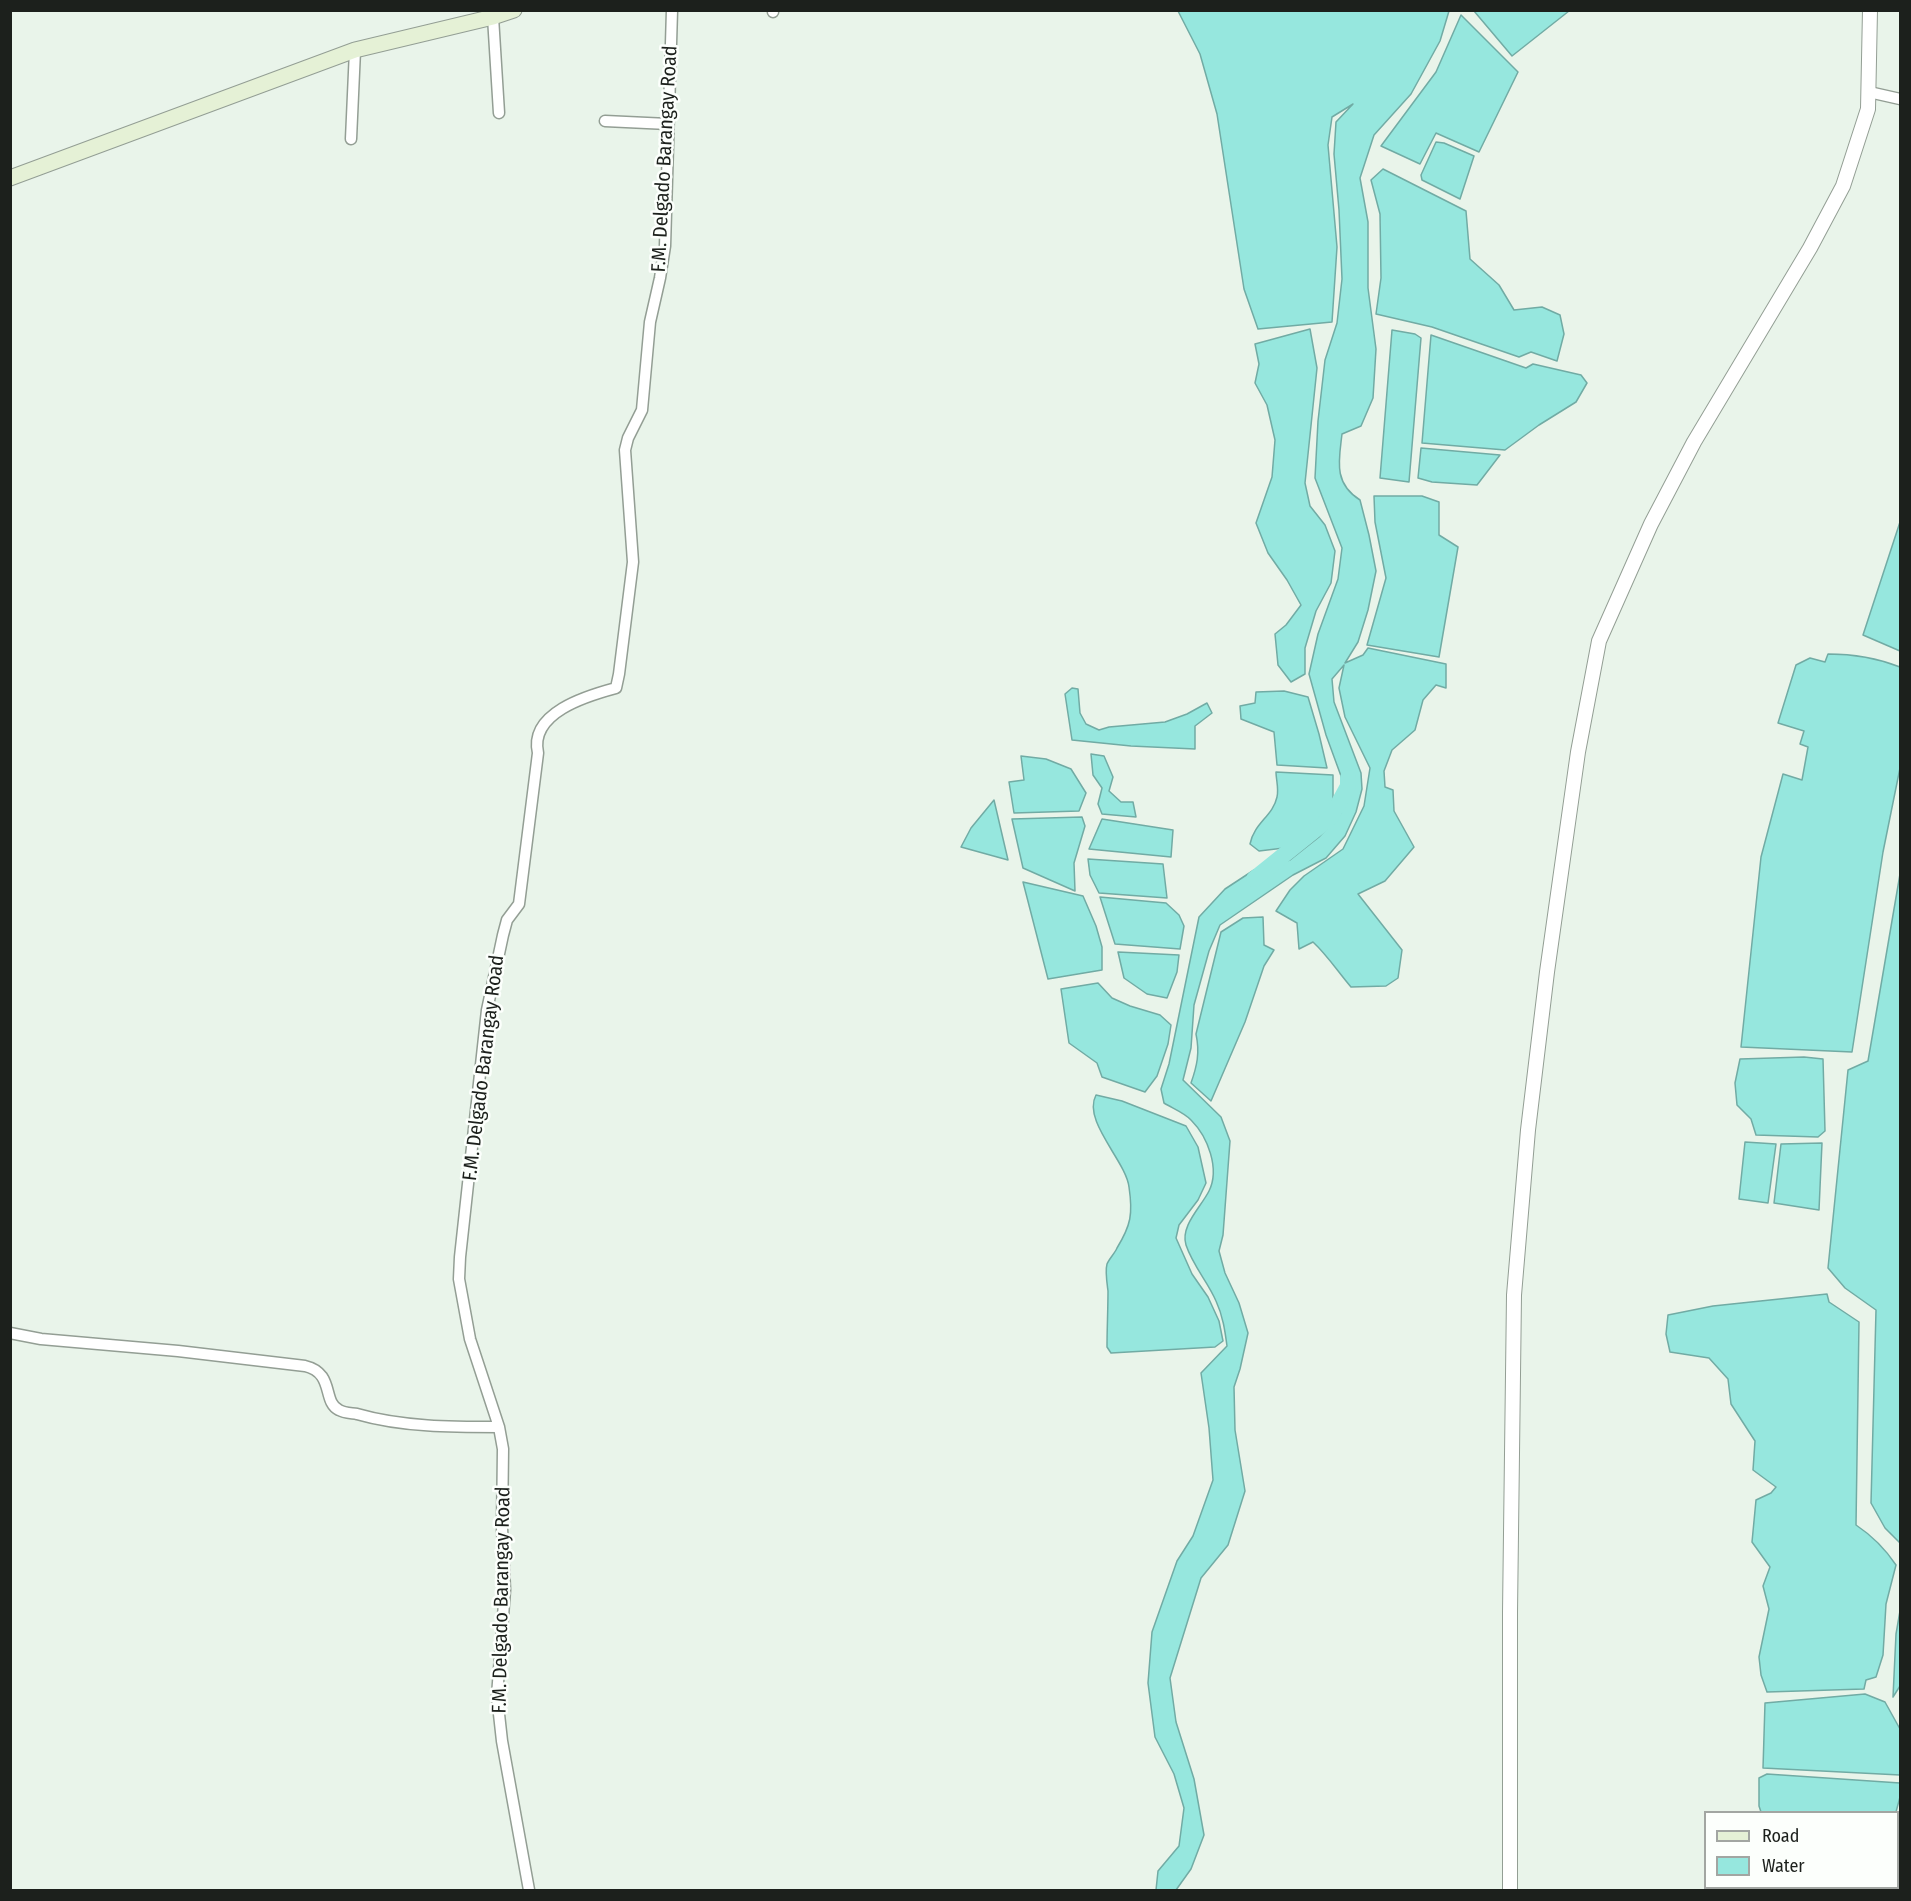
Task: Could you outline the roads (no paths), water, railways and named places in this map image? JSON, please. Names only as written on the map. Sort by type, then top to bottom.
[{"type":"main road","points":[[10,178],[355,50],[514,10]]},
{"type":"street","name":"F.M. Delgado Barangay Road","points":[[529,1890],[502,1741],[497,1696],[505,1590],[502,1528],[503,1449],[499,1427],[470,1339],[459,1279],[460,1257],[487,1010],[502,935],[507,920],[519,904],[538,753],[535,742],[539,731],[550,718],[574,701],[616,688],[619,674],[633,562],[625,450],[628,438],[642,410],[650,322],[665,246],[672,10]]},
{"type":"street","points":[[1510,1890],[1510,1612],[1514,1294],[1528,1130],[1547,972],[1573,784],[1599,641],[1651,524],[1694,442],[1810,248],[1843,186],[1868,110],[1870,10]]},
{"type":"street","points":[[493,17],[499,113]]},
{"type":"street","points":[[351,139],[355,50]]},
{"type":"street","points":[[1869,92],[1900,99]]},
{"type":"street","points":[[605,121],[668,124]]},
{"type":"street","points":[[10,1333],[41,1339],[177,1351],[305,1366],[317,1370],[326,1384],[334,1406],[340,1411],[373,1419],[443,1426],[499,1427]]},
{"type":"water","points":[[1178,11],[1449,11],[1440,41],[1411,94],[1374,135],[1360,178],[1368,222],[1368,288],[1376,349],[1373,398],[1361,426],[1342,434],[1339,462],[1345,486],[1360,500],[1376,571],[1368,610],[1358,642],[1345,663],[1363,655],[1368,648],[1446,664],[1446,688],[1436,685],[1423,700],[1415,730],[1392,750],[1384,771],[1385,787],[1393,790],[1394,811],[1414,847],[1385,881],[1358,894],[1402,950],[1398,978],[1386,986],[1351,987],[1313,942],[1299,949],[1297,923],[1276,911],[1290,890],[1304,876],[1343,849],[1364,806],[1370,768],[1345,717],[1339,688],[1344,665],[1332,679],[1334,702],[1361,773],[1362,789],[1356,812],[1345,836],[1326,858],[1293,875],[1220,925],[1209,951],[1194,1005],[1191,1048],[1183,1080],[1221,1117],[1230,1141],[1223,1235],[1219,1251],[1248,1333],[1234,1387],[1235,1430],[1245,1491],[1228,1545],[1201,1578],[1170,1678],[1176,1722],[1194,1779],[1204,1835],[1191,1869],[1176,1890],[1156,1890],[1158,1871],[1179,1846],[1184,1808],[1174,1774],[1155,1737],[1148,1683],[1152,1632],[1177,1561],[1193,1536],[1213,1480],[1209,1428],[1201,1373],[1227,1346],[1223,1324],[1213,1294],[1189,1253],[1185,1238],[1192,1217],[1209,1191],[1213,1163],[1203,1135],[1191,1120],[1164,1103],[1161,1089],[1169,1064],[1199,917],[1225,889],[1254,870],[1290,860],[1319,837],[1341,813],[1341,776],[1326,735],[1309,674],[1318,634],[1338,579],[1342,548],[1315,478],[1318,421],[1325,360],[1337,323],[1342,279],[1334,154],[1336,122],[1353,104],[1332,117],[1328,145],[1337,247],[1332,322],[1258,329],[1244,289],[1217,114],[1200,54]]},
{"type":"water","points":[[1474,11],[1569,11],[1512,56]]},
{"type":"water","points":[[1461,15],[1518,72],[1479,152],[1436,133],[1420,164],[1381,146],[1436,72]]},
{"type":"water","points":[[1436,142],[1444,143],[1474,156],[1460,199],[1422,180],[1421,175]]},
{"type":"water","points":[[1383,169],[1466,211],[1470,259],[1499,285],[1514,310],[1542,307],[1560,315],[1564,334],[1557,361],[1531,352],[1519,357],[1432,327],[1376,314],[1381,278],[1380,214],[1371,180]]},
{"type":"water","points":[[1310,329],[1317,368],[1305,483],[1310,506],[1325,525],[1335,551],[1331,583],[1316,611],[1305,648],[1305,674],[1291,682],[1278,665],[1275,634],[1286,625],[1301,605],[1268,553],[1256,523],[1272,477],[1275,440],[1267,405],[1255,383],[1259,364],[1255,344]]},
{"type":"water","points":[[1392,330],[1415,334],[1421,338],[1409,482],[1380,478]]},
{"type":"water","points":[[1431,335],[1526,368],[1533,364],[1581,375],[1587,383],[1576,402],[1505,450],[1422,443]]},
{"type":"water","points":[[1421,448],[1500,455],[1477,485],[1432,482],[1418,478]]},
{"type":"water","points":[[1374,496],[1422,496],[1439,502],[1439,535],[1458,547],[1439,657],[1367,645],[1386,578],[1375,522]]},
{"type":"water","points":[[1900,522],[1900,651],[1863,635]]},
{"type":"water","points":[[1828,654],[1865,657],[1900,667],[1900,768],[1883,852],[1852,1052],[1741,1047],[1761,857],[1783,774],[1802,780],[1808,747],[1800,744],[1804,731],[1778,723],[1796,665],[1810,658],[1825,662]]},
{"type":"water","points":[[1072,688],[1078,689],[1080,713],[1086,724],[1099,730],[1165,722],[1207,703],[1212,713],[1195,726],[1195,749],[1072,740],[1065,694]]},
{"type":"water","points":[[1284,691],[1308,697],[1327,768],[1277,765],[1274,732],[1241,719],[1240,706],[1255,703],[1256,692]]},
{"type":"water","points":[[1091,754],[1104,756],[1113,777],[1109,791],[1121,802],[1133,802],[1136,817],[1102,814],[1098,804],[1102,788],[1093,775]]},
{"type":"water","points":[[1021,756],[1046,759],[1071,769],[1086,793],[1079,811],[1014,813],[1009,782],[1024,780]]},
{"type":"water","points":[[1276,772],[1333,775],[1333,800],[1323,824],[1284,848],[1259,851],[1250,844],[1255,830],[1275,804],[1278,791]]},
{"type":"water","points":[[994,800],[1008,860],[961,847],[971,828]]},
{"type":"water","points":[[1082,817],[1085,826],[1074,863],[1075,891],[1023,868],[1012,819]]},
{"type":"water","points":[[1102,819],[1173,830],[1171,857],[1089,849]]},
{"type":"water","points":[[1088,859],[1163,864],[1167,898],[1099,893],[1090,875]]},
{"type":"water","points":[[1900,874],[1900,1543],[1885,1528],[1871,1503],[1876,1310],[1845,1288],[1828,1268],[1848,1070],[1868,1061]]},
{"type":"water","points":[[1023,882],[1083,896],[1102,947],[1102,970],[1048,979]]},
{"type":"water","points":[[1100,897],[1166,903],[1179,915],[1184,926],[1180,949],[1115,944]]},
{"type":"water","points":[[1263,917],[1264,945],[1274,950],[1264,966],[1245,1022],[1211,1101],[1191,1083],[1197,1059],[1196,1034],[1221,932],[1243,918]]},
{"type":"water","points":[[1118,952],[1179,955],[1177,972],[1167,998],[1147,994],[1124,978]]},
{"type":"water","points":[[1098,983],[1112,998],[1160,1015],[1171,1025],[1168,1044],[1157,1076],[1145,1092],[1102,1077],[1097,1063],[1069,1043],[1061,989]]},
{"type":"water","points":[[1804,1057],[1823,1059],[1825,1131],[1818,1137],[1756,1135],[1751,1119],[1737,1105],[1735,1083],[1740,1059]]},
{"type":"water","points":[[1096,1095],[1122,1101],[1186,1126],[1198,1147],[1206,1183],[1198,1200],[1179,1225],[1176,1238],[1192,1274],[1208,1297],[1219,1321],[1223,1341],[1215,1347],[1111,1353],[1107,1347],[1106,1267],[1125,1233],[1130,1219],[1131,1205],[1126,1177],[1099,1129],[1095,1117],[1093,1105]]},
{"type":"water","points":[[1745,1142],[1776,1144],[1768,1203],[1739,1199]]},
{"type":"water","points":[[1822,1143],[1819,1210],[1774,1203],[1781,1144]]},
{"type":"water","points":[[1827,1294],[1829,1302],[1859,1322],[1856,1525],[1878,1543],[1896,1565],[1886,1604],[1883,1655],[1876,1677],[1866,1680],[1864,1689],[1767,1692],[1761,1675],[1759,1657],[1769,1609],[1763,1586],[1770,1567],[1752,1542],[1756,1500],[1771,1493],[1776,1487],[1753,1470],[1755,1441],[1731,1404],[1728,1379],[1709,1358],[1670,1352],[1666,1334],[1668,1315],[1713,1306]]},
{"type":"water","points":[[1900,1611],[1900,1686],[1893,1697],[1896,1634]]},
{"type":"water","points":[[1865,1694],[1885,1702],[1900,1729],[1900,1775],[1763,1768],[1765,1703]]},
{"type":"water","points":[[1767,1774],[1900,1783],[1900,1797],[1896,1811],[1761,1811],[1759,1778]]},
{"type":"waterway","points":[[1254,879],[1331,817],[1348,786],[1348,778]]}]
